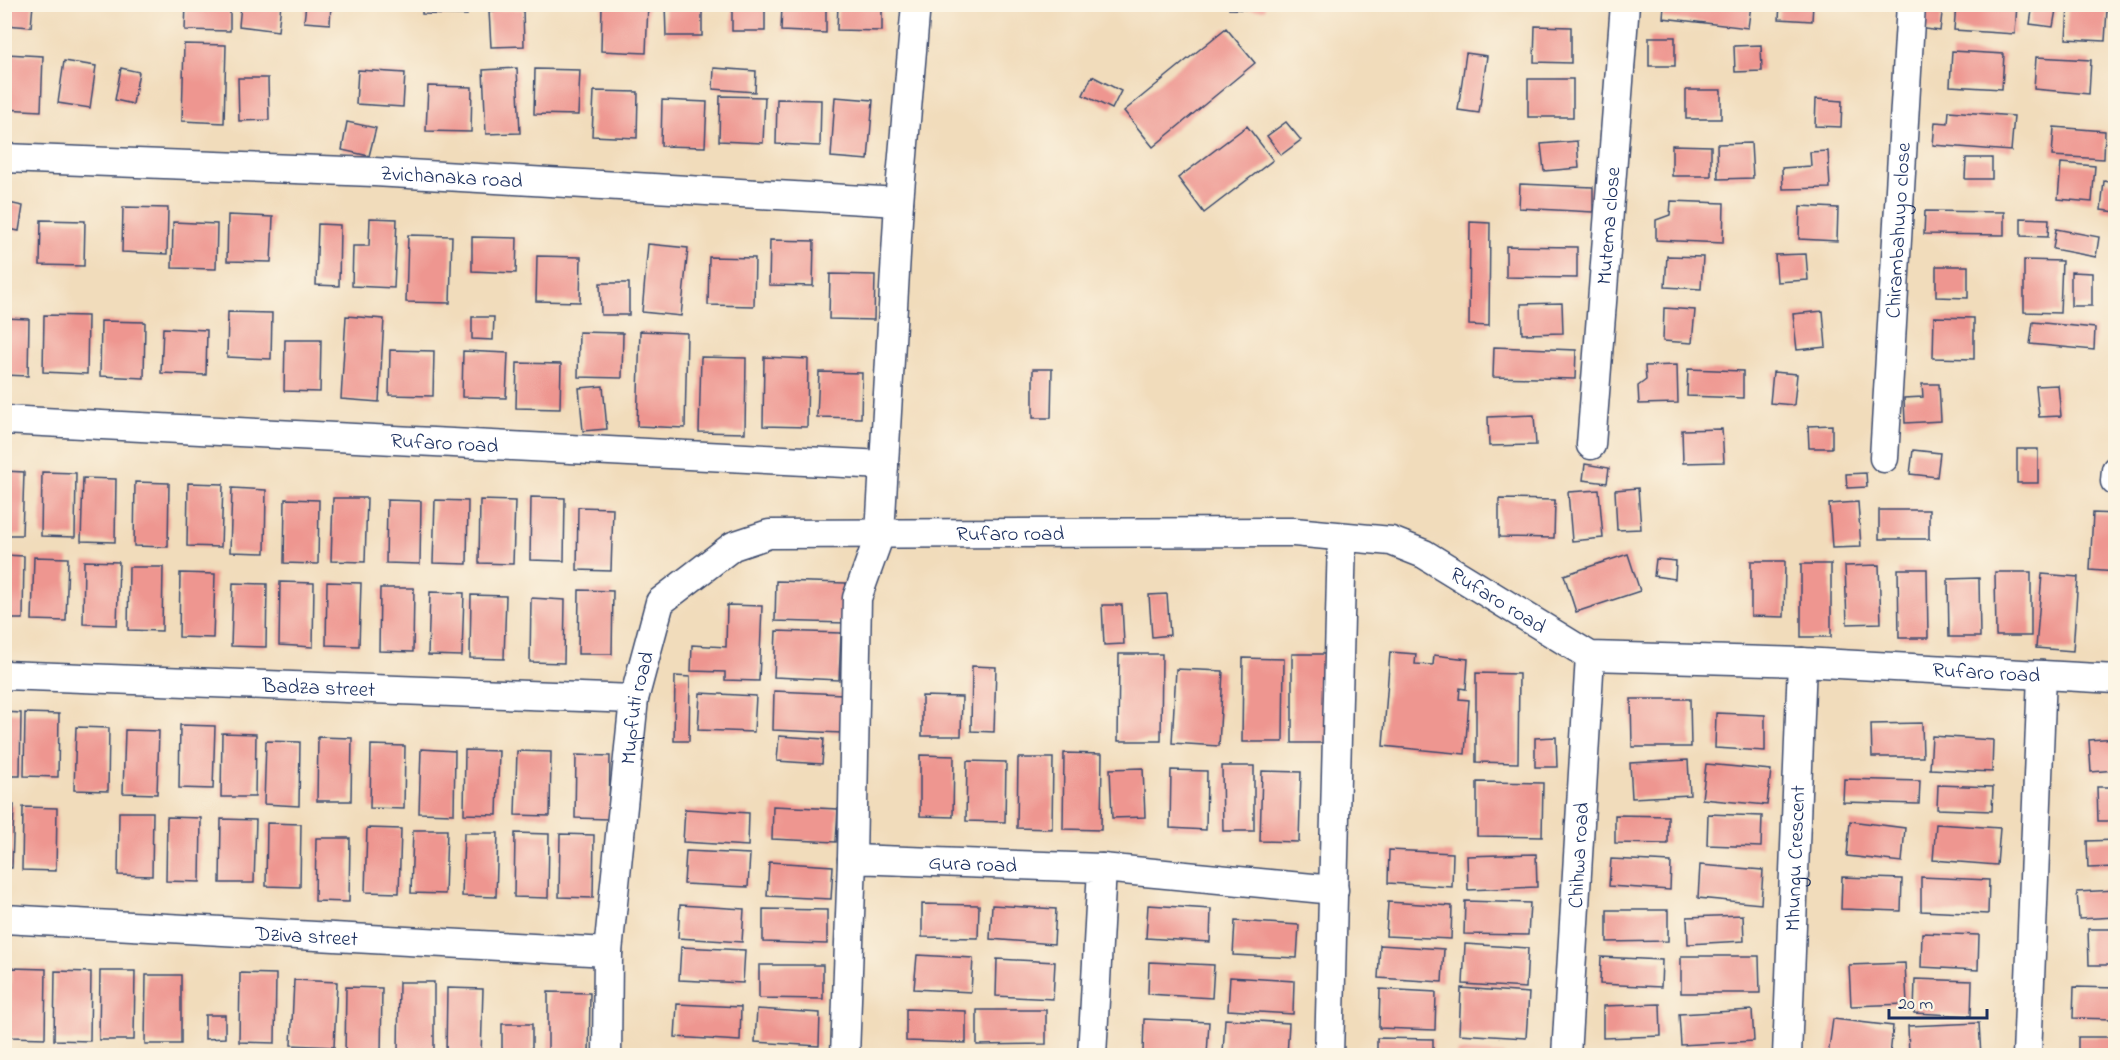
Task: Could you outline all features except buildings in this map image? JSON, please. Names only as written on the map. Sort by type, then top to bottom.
[{"type":"street","points":[[845,1056],[852,859],[857,598],[880,534],[899,201],[916,4]]},
{"type":"street","name":"Mutema close","points":[[1591,444],[1625,4]]},
{"type":"street","name":"Chirambahuyo close","points":[[1884,458],[1911,4]]},
{"type":"street","name":"Zvichanaka road","points":[[4,158],[374,172],[899,201]]},
{"type":"street","name":"Rufaro road","points":[[4,420],[884,465]]},
{"type":"street","points":[[2115,470],[2115,481]]},
{"type":"street","name":"Rufaro road","points":[[880,534],[1294,532],[1391,541],[1424,554],[1590,656],[1802,662],[2115,679]]},
{"type":"street","name":"Mupfuti road","points":[[607,1056],[608,952],[634,699],[660,602],[733,546],[769,534],[880,534]]},
{"type":"street","points":[[1329,1056],[1342,537]]},
{"type":"street","name":"Chihwa road","points":[[1566,1056],[1590,656]]},
{"type":"street","name":"Mhungu Crescent","points":[[1787,1056],[1802,662]]},
{"type":"street","name":"Badza street","points":[[4,675],[634,699]]},
{"type":"street","points":[[2027,1056],[2042,675]]},
{"type":"street","name":"Gura road","points":[[852,859],[1102,867],[1334,890]]},
{"type":"street","points":[[1092,1056],[1102,867]]},
{"type":"street","name":"Dziva street","points":[[4,919],[608,952]]},
{"type":"shaded area","points":[[5,1050],[126,1055],[5,1056]]}]
